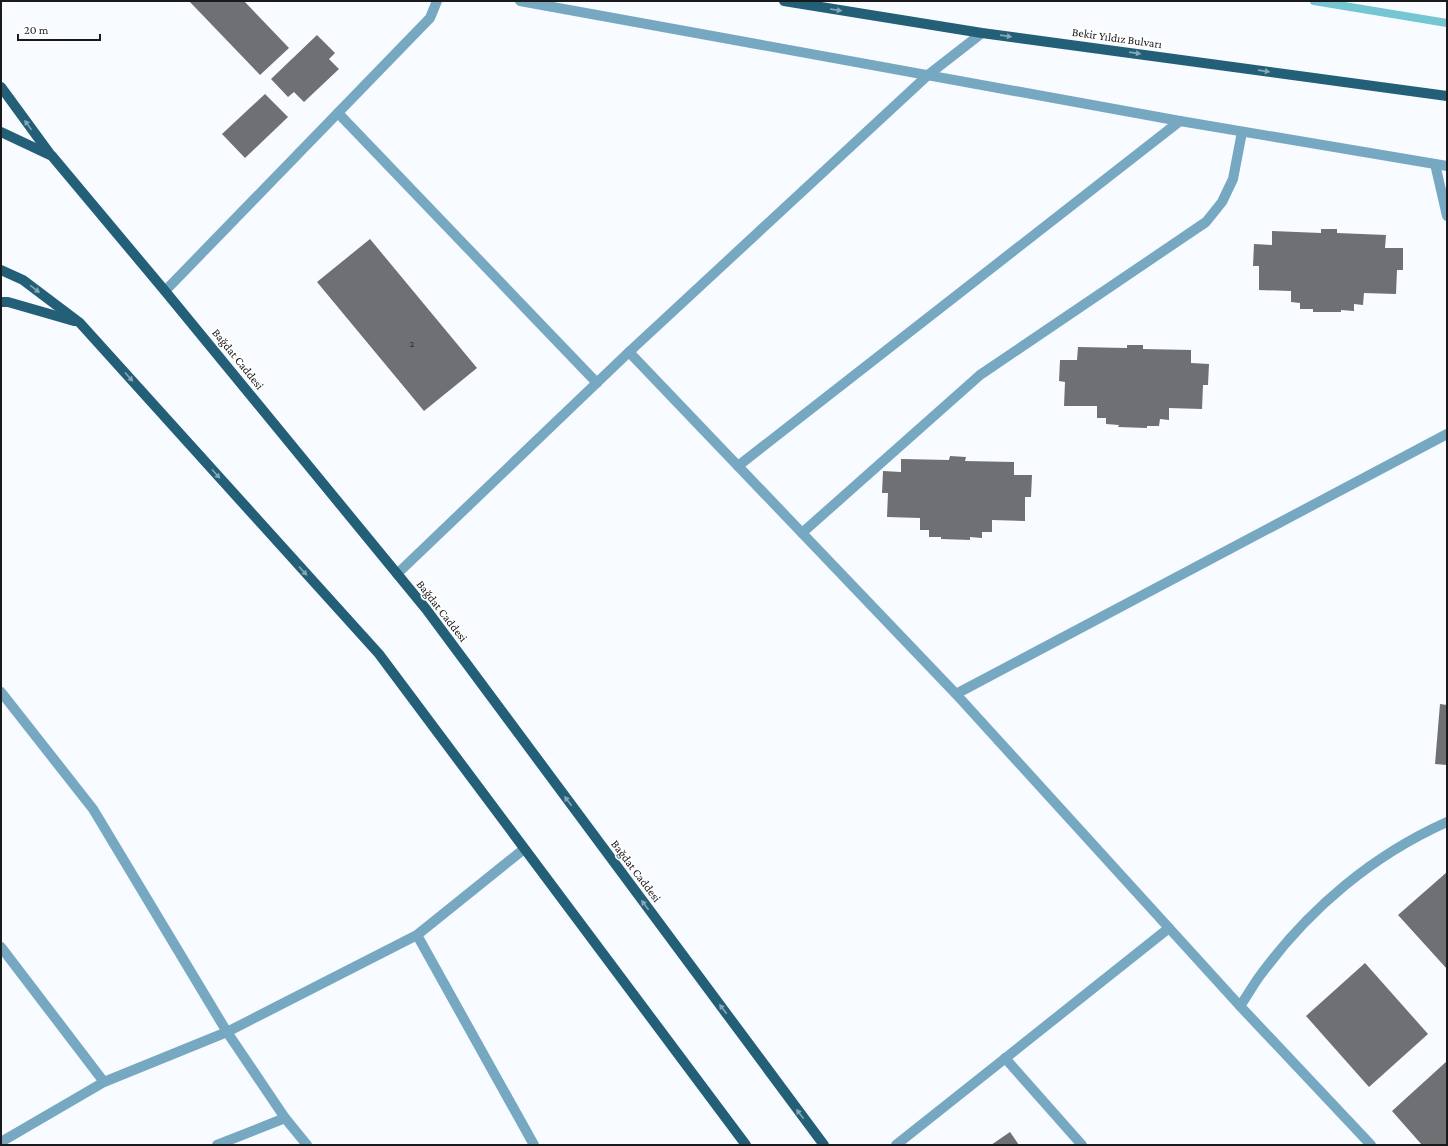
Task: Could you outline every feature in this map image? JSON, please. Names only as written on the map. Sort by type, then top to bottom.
[{"type":"main road","name":"Bekir Yıldız Bulvarı","points":[[784,1],[982,33],[1447,96]]},
{"type":"main road","points":[[1,87],[52,156]]},
{"type":"main road","name":"Bağdat Caddesi","points":[[1,132],[52,156],[165,291],[397,574],[435,622],[824,1145]]},
{"type":"main road","points":[[1,270],[23,280],[80,323],[379,654],[746,1145]]},
{"type":"main road","points":[[1,302],[8,302],[80,323]]},
{"type":"street","points":[[165,291],[430,18],[437,1]]},
{"type":"street","points":[[520,1],[1180,121],[1447,166]]},
{"type":"street","points":[[397,574],[629,352],[928,76],[982,33]]},
{"type":"street","points":[[338,113],[597,382]]},
{"type":"street","points":[[738,466],[1180,121]]},
{"type":"street","points":[[802,533],[980,375],[1206,222],[1222,202],[1233,179],[1242,132]]},
{"type":"street","points":[[1435,164],[1447,216]]},
{"type":"street","points":[[629,352],[956,694],[1240,1006],[1371,1145]]},
{"type":"street","points":[[956,694],[1447,434]]},
{"type":"street","points":[[1,692],[93,809],[227,1032],[285,1118],[307,1145]]},
{"type":"street","points":[[1240,1006],[1261,974],[1284,944],[1310,916],[1338,890],[1368,866],[1400,846],[1447,822]]},
{"type":"street","points":[[1,1142],[104,1082],[227,1032],[417,935],[524,849]]},
{"type":"street","points":[[896,1145],[1169,928]]},
{"type":"street","points":[[417,935],[534,1145]]},
{"type":"street","points":[[1,947],[104,1082]]},
{"type":"street","points":[[1004,1058],[1082,1145]]},
{"type":"street","points":[[217,1145],[285,1118]]},
{"type":"building","points":[[189,1],[244,1],[289,48],[260,75]]},
{"type":"building","points":[[317,35],[335,53],[329,59],[339,69],[304,102],[294,92],[288,97],[271,79]]},
{"type":"building","points":[[265,94],[288,117],[245,158],[222,134]]},
{"type":"building","points":[[1321,229],[1337,229],[1337,233],[1386,235],[1385,248],[1403,248],[1403,270],[1397,270],[1396,294],[1364,293],[1363,305],[1354,304],[1354,311],[1341,310],[1341,312],[1313,312],[1313,309],[1300,309],[1300,303],[1291,302],[1291,291],[1259,290],[1259,266],[1253,266],[1254,244],[1272,245],[1272,231],[1321,233]]},
{"type":"building","points":[[370,239],[477,368],[424,411],[317,282]]},
{"type":"building","points":[[1127,345],[1143,345],[1143,349],[1191,350],[1191,363],[1209,364],[1208,385],[1203,385],[1202,409],[1169,408],[1169,420],[1160,419],[1159,426],[1147,426],[1147,428],[1118,427],[1119,425],[1106,424],[1106,418],[1097,418],[1097,406],[1064,406],[1065,382],[1059,381],[1060,360],[1077,360],[1078,347],[1127,348]]},
{"type":"building","points":[[950,456],[966,457],[965,461],[1014,462],[1014,475],[1032,475],[1031,497],[1025,497],[1025,521],[992,520],[992,532],[982,532],[982,538],[970,537],[970,540],[929,537],[929,530],[920,530],[920,518],[887,517],[888,493],[882,493],[883,471],[901,472],[901,459],[949,460]]},
{"type":"building","points":[[1440,704],[1447,705],[1447,765],[1435,764]]},
{"type":"building","points":[[1447,872],[1447,969],[1398,915]]},
{"type":"building","points":[[1365,963],[1428,1034],[1369,1087],[1306,1016]]},
{"type":"building","points":[[1447,1061],[1447,1145],[1422,1145],[1392,1111]]},
{"type":"building","points":[[1010,1132],[1019,1145],[991,1145]]},
{"type":"waterway","points":[[1314,1],[1447,23]]}]
